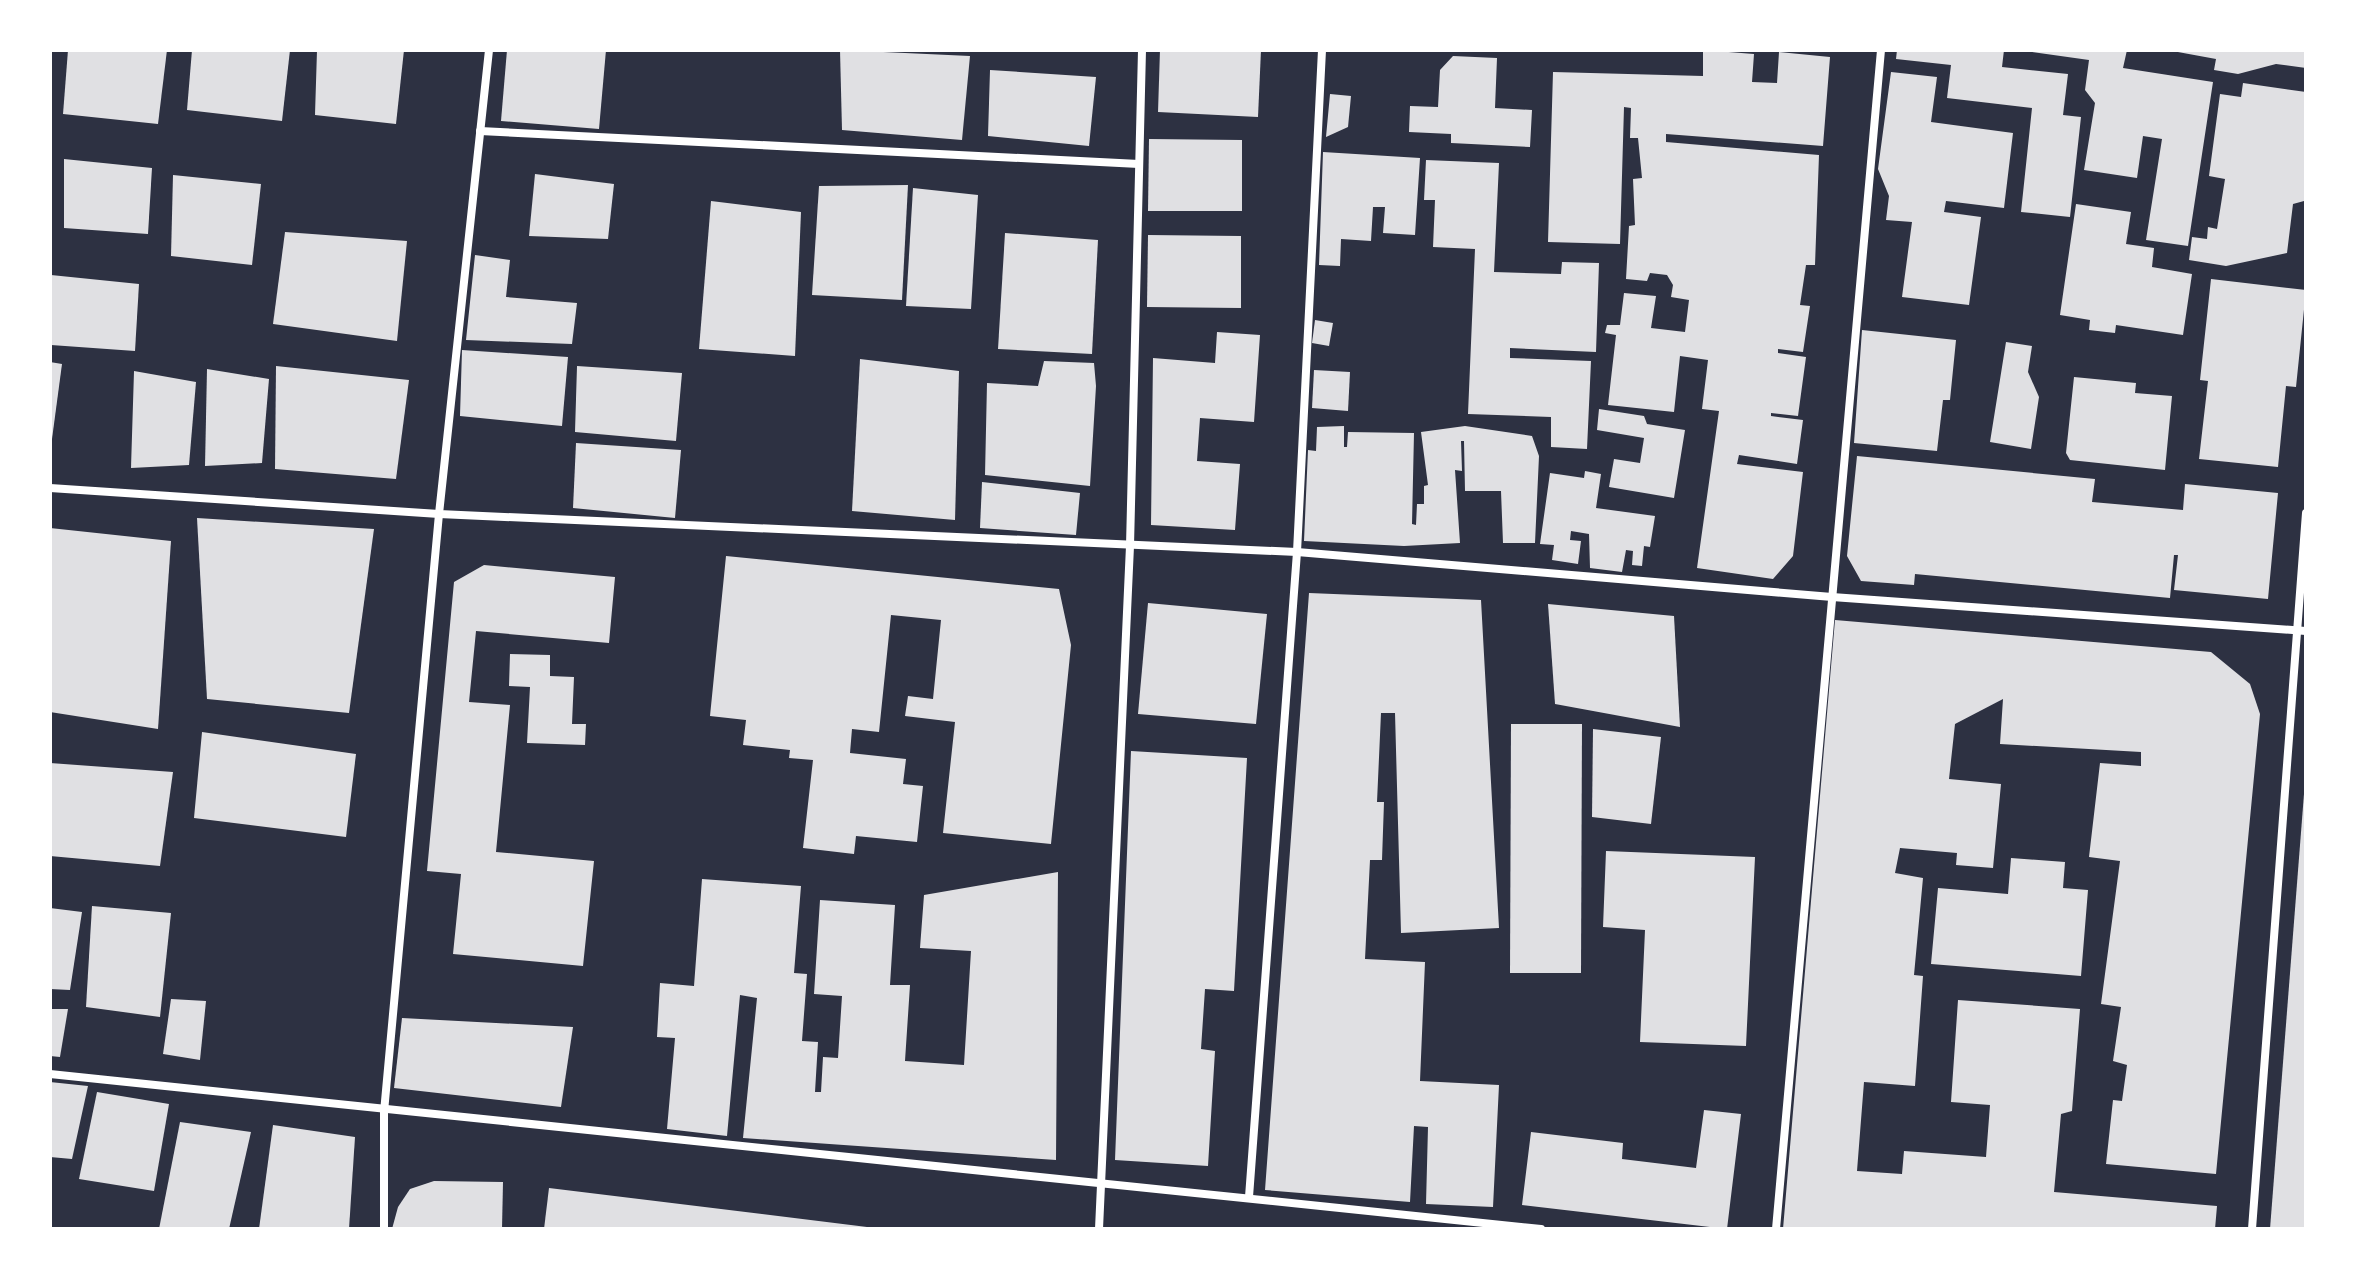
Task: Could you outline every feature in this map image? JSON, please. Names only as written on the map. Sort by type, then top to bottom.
[{"type":"street","points":[[384,1229],[384,1112],[439,514],[489,50]]},
{"type":"street","points":[[1099,1229],[1130,546],[1142,50]]},
{"type":"street","points":[[1249,1197],[1297,552],[1322,50]]},
{"type":"street","points":[[1776,1229],[1881,50]]},
{"type":"street","points":[[480,131],[1139,164]]},
{"type":"street","points":[[50,488],[439,514],[1297,552],[1832,597],[2301,630]]},
{"type":"street","points":[[2252,1229],[2301,630],[2306,513]]},
{"type":"street","points":[[50,1074],[384,1112],[1102,1181],[1541,1229]]},
{"type":"building","points":[[68,50],[167,50],[158,124],[63,114]]},
{"type":"building","points":[[192,50],[290,50],[282,121],[187,110]]},
{"type":"building","points":[[317,50],[404,50],[396,124],[315,115]]},
{"type":"building","points":[[507,50],[606,50],[599,129],[501,121]]},
{"type":"building","points":[[840,50],[970,56],[962,140],[842,130]]},
{"type":"building","points":[[1160,50],[1261,50],[1258,117],[1158,112]]},
{"type":"building","points":[[1703,50],[1754,54],[1752,82],[1777,83],[1779,52],[1830,57],[1823,146],[1666,134],[1666,142],[1819,155],[1815,265],[1806,265],[1800,305],[1810,306],[1803,352],[1778,349],[1778,353],[1806,357],[1798,416],[1771,413],[1771,416],[1803,420],[1797,464],[1739,455],[1737,464],[1803,472],[1793,556],[1773,579],[1697,568],[1719,411],[1702,409],[1708,360],[1680,356],[1674,412],[1608,405],[1616,335],[1605,333],[1607,325],[1620,325],[1624,293],[1656,296],[1651,328],[1685,332],[1689,300],[1671,297],[1673,285],[1667,275],[1650,273],[1647,281],[1626,279],[1629,226],[1635,225],[1633,179],[1642,178],[1638,138],[1630,138],[1631,108],[1624,107],[1620,244],[1548,242],[1553,72],[1703,76]]},
{"type":"building","points":[[1897,50],[2004,50],[2002,67],[2068,74],[2063,115],[2081,117],[2070,217],[2021,212],[2032,108],[1947,98],[1951,65],[1896,59]]},
{"type":"building","points":[[2018,50],[2127,50],[2123,68],[2213,82],[2188,246],[2146,240],[2162,139],[2143,136],[2137,178],[2084,170],[2095,103],[2085,90],[2089,60]]},
{"type":"building","points":[[2167,50],[2306,50],[2306,68],[2276,64],[2238,74],[2214,70],[2216,59]]},
{"type":"building","points":[[1453,56],[1497,58],[1495,108],[1532,110],[1530,147],[1451,143],[1451,134],[1409,132],[1410,106],[1438,107],[1440,70]]},
{"type":"building","points":[[990,70],[1096,77],[1089,146],[988,136]]},
{"type":"building","points":[[1891,72],[1937,77],[1931,122],[2013,133],[2004,208],[1946,201],[1944,212],[1981,217],[1969,305],[1902,297],[1912,222],[1886,220],[1889,196],[1878,169]]},
{"type":"building","points":[[2243,83],[2306,92],[2304,201],[2293,204],[2287,253],[2226,266],[2189,260],[2192,237],[2207,239],[2208,227],[2217,229],[2225,179],[2209,176],[2220,94],[2241,97]]},
{"type":"building","points":[[1330,94],[1351,96],[1348,127],[1326,137]]},
{"type":"building","points":[[1149,139],[1242,140],[1242,211],[1148,211]]},
{"type":"building","points":[[1323,152],[1420,158],[1415,235],[1383,233],[1385,207],[1373,207],[1371,241],[1341,239],[1340,266],[1319,265]]},
{"type":"building","points":[[64,159],[152,168],[148,234],[64,228]]},
{"type":"building","points":[[1426,160],[1499,163],[1494,272],[1561,274],[1562,262],[1599,263],[1596,352],[1510,348],[1510,358],[1591,361],[1587,449],[1551,447],[1551,417],[1468,414],[1475,249],[1433,247],[1435,200],[1424,200]]},
{"type":"building","points":[[535,174],[614,184],[608,239],[529,236]]},
{"type":"building","points":[[173,175],[261,184],[252,265],[171,256]]},
{"type":"building","points":[[908,185],[902,300],[812,295],[819,186]]},
{"type":"building","points":[[913,188],[978,195],[971,309],[906,306]]},
{"type":"building","points":[[711,201],[801,212],[795,356],[699,349]]},
{"type":"building","points":[[2076,204],[2131,212],[2126,244],[2154,248],[2152,267],[2192,274],[2183,335],[2116,325],[2115,333],[2089,330],[2090,320],[2060,315]]},
{"type":"building","points":[[285,232],[407,241],[397,341],[273,324]]},
{"type":"building","points":[[1005,233],[1098,240],[1092,354],[998,349]]},
{"type":"building","points":[[1148,235],[1241,236],[1241,308],[1147,307]]},
{"type":"building","points":[[475,255],[510,260],[506,297],[577,303],[572,344],[466,340]]},
{"type":"building","points":[[51,275],[139,284],[135,351],[51,345]]},
{"type":"building","points":[[2211,279],[2306,290],[2296,387],[2286,386],[2278,467],[2199,459],[2208,381],[2200,380]]},
{"type":"building","points":[[1315,320],[1333,323],[1329,346],[1312,343]]},
{"type":"building","points":[[1862,330],[1956,340],[1950,400],[1943,400],[1937,451],[1854,443]]},
{"type":"building","points":[[1217,332],[1260,335],[1254,422],[1200,418],[1197,461],[1240,464],[1235,530],[1151,525],[1153,358],[1215,363]]},
{"type":"building","points":[[2006,342],[2032,346],[2028,372],[2039,397],[2031,449],[1990,442]]},
{"type":"building","points":[[462,350],[568,357],[562,426],[460,416]]},
{"type":"building","points":[[860,359],[959,371],[955,520],[852,511]]},
{"type":"building","points":[[1044,361],[1094,363],[1096,386],[1090,486],[985,475],[987,383],[1038,386]]},
{"type":"building","points":[[50,362],[62,364],[52,439],[50,439]]},
{"type":"building","points":[[276,366],[409,380],[396,479],[275,469]]},
{"type":"building","points":[[577,366],[682,373],[676,441],[575,432]]},
{"type":"building","points":[[207,369],[269,379],[262,463],[205,466]]},
{"type":"building","points":[[1314,370],[1350,372],[1348,411],[1312,408]]},
{"type":"building","points":[[134,371],[196,382],[189,465],[131,468]]},
{"type":"building","points":[[2074,377],[2136,383],[2135,393],[2172,396],[2165,470],[2070,460],[2066,453]]},
{"type":"building","points":[[1599,409],[1644,416],[1647,424],[1685,430],[1674,498],[1609,487],[1614,459],[1640,463],[1644,438],[1597,430]]},
{"type":"building","points":[[1344,426],[1344,447],[1347,447],[1348,432],[1414,433],[1412,524],[1416,525],[1417,504],[1424,504],[1424,486],[1428,485],[1421,432],[1465,426],[1532,436],[1539,456],[1535,543],[1503,543],[1501,491],[1465,491],[1464,441],[1461,441],[1462,471],[1455,470],[1460,543],[1404,546],[1304,541],[1308,450],[1316,451],[1317,427]]},
{"type":"building","points":[[576,443],[681,450],[675,518],[573,508]]},
{"type":"building","points":[[1857,456],[2095,479],[2092,502],[2183,510],[2185,484],[2278,493],[2268,599],[2174,590],[2178,555],[2174,555],[2170,598],[1915,574],[1914,585],[1861,581],[1847,556]]},
{"type":"building","points":[[1585,471],[1601,474],[1596,508],[1655,516],[1650,547],[1644,546],[1642,566],[1632,565],[1633,551],[1626,550],[1622,572],[1590,568],[1589,534],[1571,531],[1570,540],[1581,541],[1578,564],[1552,560],[1554,545],[1540,544],[1550,473],[1584,478]]},
{"type":"building","points":[[982,482],[1080,493],[1076,535],[980,528]]},
{"type":"building","points":[[197,518],[374,529],[349,713],[207,699]]},
{"type":"building","points":[[50,528],[171,541],[158,729],[50,712]]},
{"type":"building","points":[[726,556],[1059,589],[1071,645],[1051,844],[943,833],[955,722],[905,716],[908,696],[933,699],[941,620],[891,615],[879,732],[852,729],[850,753],[906,759],[903,784],[923,786],[917,842],[856,836],[854,854],[803,848],[813,760],[789,758],[790,750],[743,745],[746,720],[710,716]]},
{"type":"building","points":[[484,565],[615,577],[609,643],[476,631],[469,702],[510,705],[496,852],[594,861],[583,966],[453,954],[461,874],[427,871],[454,582]]},
{"type":"building","points":[[1309,593],[1481,600],[1499,928],[1401,933],[1395,713],[1381,713],[1377,802],[1384,802],[1382,860],[1370,860],[1365,959],[1425,962],[1420,1081],[1499,1085],[1493,1207],[1426,1204],[1428,1127],[1414,1126],[1410,1202],[1265,1190]]},
{"type":"building","points":[[1148,603],[1267,614],[1256,724],[1138,714]]},
{"type":"building","points":[[1548,604],[1674,616],[1680,727],[1555,704]]},
{"type":"building","points":[[1835,620],[2211,652],[2250,684],[2260,714],[2216,1174],[2106,1164],[2113,1100],[2122,1101],[2127,1065],[2113,1061],[2121,1007],[2101,1004],[2120,861],[2089,857],[2100,763],[2141,766],[2141,752],[2000,744],[2003,699],[1955,724],[1949,779],[2001,784],[1993,868],[1956,865],[1957,853],[1900,848],[1895,873],[1923,878],[1914,975],[1923,976],[1915,1086],[1864,1082],[1857,1171],[1902,1174],[1904,1151],[1986,1157],[1990,1105],[1951,1102],[1958,1000],[2080,1009],[2072,1111],[2061,1114],[2054,1192],[2217,1206],[2215,1229],[1783,1229]]},
{"type":"building","points":[[510,654],[550,655],[550,676],[574,677],[572,724],[586,724],[585,745],[527,743],[530,687],[509,686]]},
{"type":"building","points":[[1511,724],[1582,724],[1581,973],[1510,973]]},
{"type":"building","points":[[1593,729],[1661,737],[1651,824],[1592,817]]},
{"type":"building","points":[[202,732],[356,754],[346,837],[194,818]]},
{"type":"building","points":[[1131,751],[1247,758],[1234,991],[1205,989],[1201,1049],[1215,1051],[1208,1166],[1115,1160]]},
{"type":"building","points":[[50,763],[173,772],[160,866],[50,856]]},
{"type":"building","points":[[2304,794],[2306,1229],[2270,1229]]},
{"type":"building","points":[[1606,851],[1755,857],[1746,1046],[1640,1042],[1645,930],[1603,927]]},
{"type":"building","points":[[2011,858],[2065,862],[2063,888],[2088,890],[2081,976],[1931,964],[1938,888],[2008,894]]},
{"type":"building","points":[[1058,872],[1056,1160],[743,1138],[757,998],[740,995],[727,1136],[667,1129],[675,1038],[657,1037],[660,983],[694,986],[702,879],[801,886],[794,973],[807,974],[802,1041],[818,1042],[815,1092],[821,1092],[823,1057],[838,1058],[842,996],[814,994],[820,900],[895,905],[890,985],[910,985],[905,1061],[964,1065],[971,951],[920,948],[924,895]]},
{"type":"building","points":[[92,906],[171,913],[160,1017],[86,1007]]},
{"type":"building","points":[[50,908],[82,912],[70,990],[50,989]]},
{"type":"building","points":[[171,999],[206,1001],[200,1060],[163,1054]]},
{"type":"building","points":[[50,1009],[68,1009],[60,1057],[50,1056]]},
{"type":"building","points":[[402,1018],[573,1027],[561,1107],[394,1088]]},
{"type":"building","points":[[50,1082],[88,1086],[72,1159],[50,1157]]},
{"type":"building","points":[[97,1092],[169,1104],[154,1191],[79,1179]]},
{"type":"building","points":[[1704,1110],[1741,1114],[1727,1229],[1522,1205],[1531,1132],[1623,1143],[1622,1159],[1696,1168]]},
{"type":"building","points":[[180,1122],[251,1132],[229,1229],[159,1229]]},
{"type":"building","points":[[273,1125],[355,1137],[349,1229],[259,1229]]},
{"type":"building","points":[[434,1181],[503,1182],[502,1229],[392,1229],[398,1207],[410,1189]]},
{"type":"building","points":[[549,1188],[867,1227],[867,1229],[544,1229]]}]
